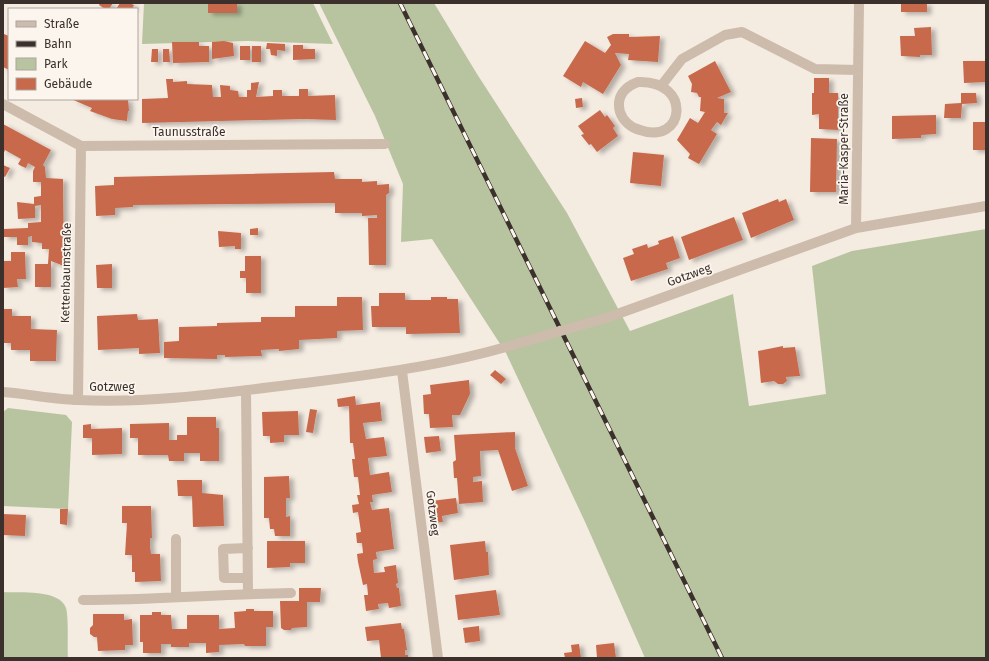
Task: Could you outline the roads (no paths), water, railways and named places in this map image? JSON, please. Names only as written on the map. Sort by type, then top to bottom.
[{"type":"street","name":"Maria-Kasper-Straße","points":[[856,228],[859,3]]},
{"type":"street","points":[[661,86],[682,59],[725,35],[742,32],[815,69],[858,70]]},
{"type":"street","points":[[638,82],[654,82],[661,86],[671,94],[675,101],[676,117],[672,124],[666,130],[651,132],[644,132],[630,126],[620,110],[620,98],[623,90],[638,82]]},
{"type":"street","name":"Taunusstraße","points":[[3,104],[81,146],[385,144]]},
{"type":"street","name":"Kettenbaumstraße","points":[[78,400],[81,146]]},
{"type":"street","name":"Gotzweg","points":[[3,392],[78,400],[138,400],[246,390],[402,371],[491,352],[609,317],[856,228],[986,206]]},
{"type":"street","name":"Gotzweg","points":[[402,371],[438,658]]},
{"type":"street","points":[[246,390],[248,594]]},
{"type":"street","points":[[176,539],[176,596]]},
{"type":"street","points":[[248,548],[222,549],[224,578],[248,578]]},
{"type":"street","points":[[83,600],[133,600],[176,596],[290,593]]},
{"type":"railway","points":[[400,3],[722,658]]}]
